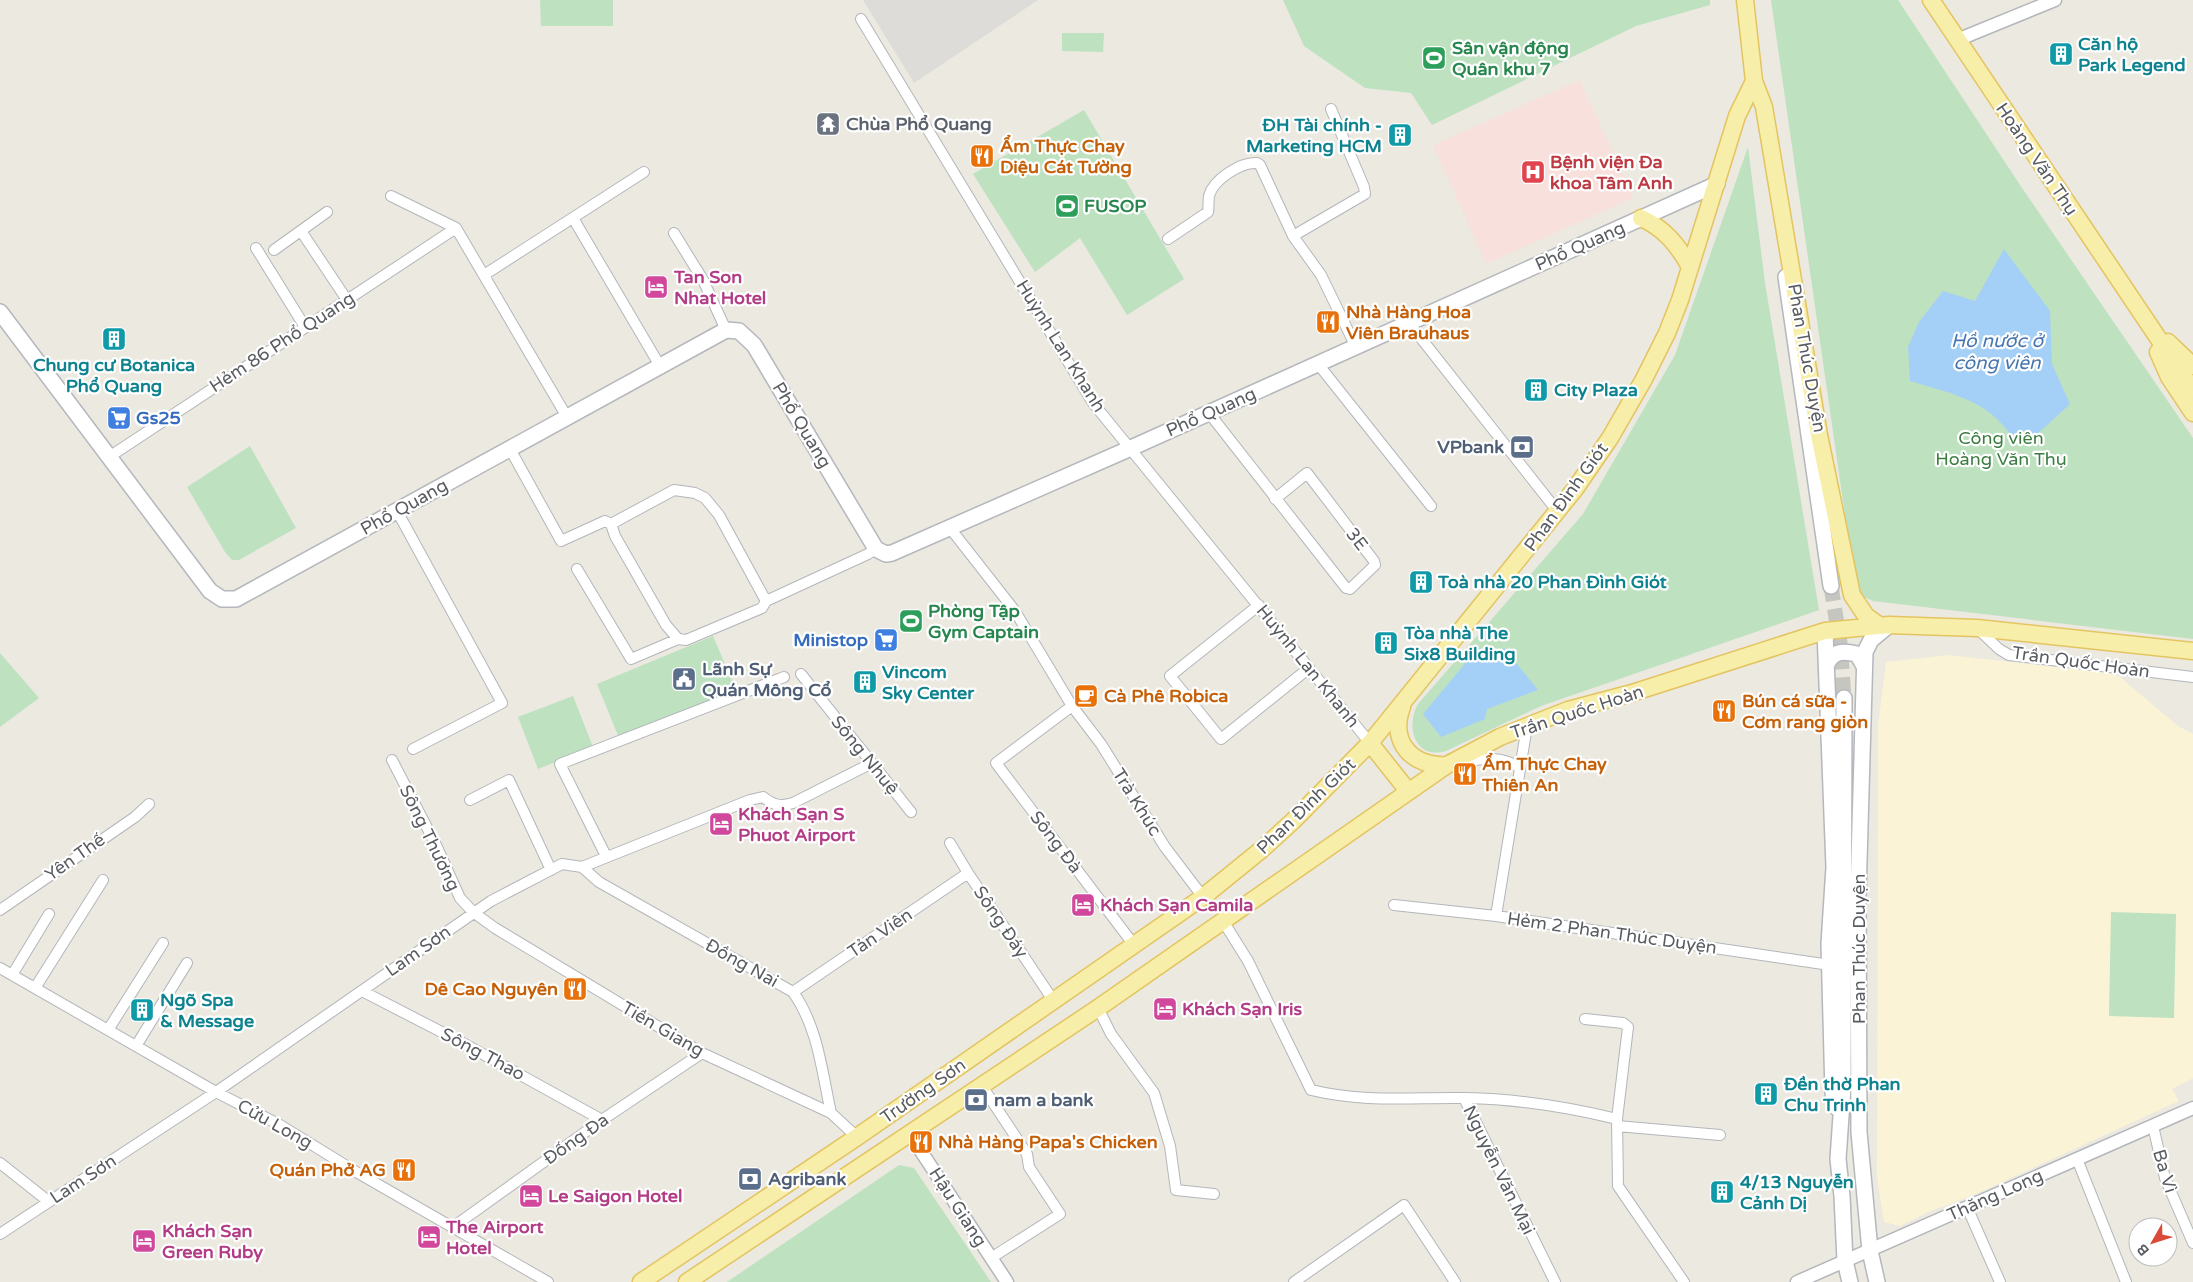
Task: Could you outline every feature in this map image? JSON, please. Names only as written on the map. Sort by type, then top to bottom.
[{"type":"main road","points":[[1745,0],[1754,81]]},
{"type":"main road","name":"Hoàng Văn Thụ","points":[[1931,0],[2143,318],[2192,388]]},
{"type":"main road","name":"Phan Đình Giót","points":[[1203,897],[1281,833],[1370,744],[1558,512],[1600,453],[1644,379],[1667,333],[1717,184],[1737,116],[1754,81]]},
{"type":"main road","name":"Phan Thúc Duyện","points":[[1754,81],[1764,107],[1819,435],[1852,595],[1862,611],[1884,625],[1867,645],[1864,666],[1858,905],[1859,1132],[1870,1251],[1877,1282]]},
{"type":"main road","name":"Phổ Quang","points":[[0,312],[210,591],[222,599],[236,599],[726,330],[739,331],[754,345],[876,549],[886,554],[950,528],[1131,448],[1717,184]]},
{"type":"main road","points":[[1779,198],[1788,298],[1831,586]]},
{"type":"main road","points":[[1641,218],[1656,226],[1669,237],[1690,266]]},
{"type":"main road","name":"Hoàng Văn Thụ","points":[[2143,318],[2193,366]]},
{"type":"main road","name":"Hoàng Văn Thụ","points":[[2143,318],[2169,378],[2193,413]]},
{"type":"main road","name":"Trần Quốc Hoàn","points":[[1223,921],[1447,764],[1475,749],[1568,710],[1632,693],[1825,631],[1884,625],[1977,628],[2193,651]]},
{"type":"main road","name":"Phan Thúc Duyện","points":[[1825,631],[1834,867],[1829,944],[1833,1093],[1841,1121],[1838,1159],[1845,1261],[1850,1282]]},
{"type":"main road","points":[[1827,664],[1830,658],[1843,651],[1858,654],[1864,666]]},
{"type":"main road","points":[[1841,1121],[1844,1014],[1844,698]]},
{"type":"main road","points":[[1403,704],[1398,728],[1399,736],[1406,749],[1418,760],[1425,763],[1447,764]]},
{"type":"main road","points":[[1370,744],[1408,791]]},
{"type":"main road","name":"Trường Sơn","points":[[641,1282],[857,1137],[1203,897]]},
{"type":"main road","name":"Trường Sơn","points":[[687,1282],[1098,1008],[1223,921]]},
{"type":"street","points":[[1957,40],[2055,0]]},
{"type":"street","name":"Huỳnh Lan Khanh","points":[[861,19],[1093,403],[1370,744]]},
{"type":"street","points":[[1292,236],[1364,194],[1364,188],[1331,109]]},
{"type":"street","points":[[1168,239],[1208,212],[1209,197],[1214,185],[1233,171],[1253,163],[1260,165],[1292,236],[1321,275],[1356,347]]},
{"type":"street","points":[[484,274],[644,172]]},
{"type":"street","points":[[391,196],[456,228],[567,417]]},
{"type":"street","points":[[274,250],[326,212]]},
{"type":"street","points":[[573,218],[660,366]]},
{"type":"street","name":"Hẻm 86 Phổ Quang","points":[[109,456],[456,228]]},
{"type":"street","points":[[301,231],[347,300]]},
{"type":"street","points":[[674,233],[704,280],[726,330]]},
{"type":"street","points":[[256,248],[305,327]]},
{"type":"street","points":[[1409,323],[1558,512]]},
{"type":"street","points":[[1318,364],[1431,506]]},
{"type":"street","name":"3E","points":[[1208,413],[1275,499],[1346,588],[1350,589],[1374,565],[1374,561],[1307,473],[1275,499]]},
{"type":"street","points":[[510,448],[561,541],[605,521],[611,524],[615,536],[666,625],[678,639]]},
{"type":"street","points":[[611,524],[674,490],[695,493],[705,498],[719,515],[766,601]]},
{"type":"street","points":[[397,511],[502,703],[413,749]]},
{"type":"street","name":"Trà Khúc","points":[[950,528],[1014,611],[1072,706],[1101,744],[1164,846],[1203,897]]},
{"type":"street","points":[[577,569],[631,659],[678,639],[686,640],[762,608],[766,601],[876,549]]},
{"type":"street","points":[[1258,605],[1170,676],[1221,738],[1309,668]]},
{"type":"street","name":"Trần Quốc Hoàn","points":[[1977,628],[1999,649],[2009,655],[2193,677]]},
{"type":"street","name":"Sông Nhuệ","points":[[801,674],[911,812]]},
{"type":"street","points":[[606,856],[560,764],[784,677]]},
{"type":"street","name":"Sông Đà","points":[[1072,706],[996,763],[1134,945]]},
{"type":"street","points":[[1496,916],[1527,726]]},
{"type":"street","points":[[1447,764],[1492,758],[1507,760],[1520,768]]},
{"type":"street","name":"Sông Thương","points":[[392,760],[436,844],[460,898],[473,912]]},
{"type":"street","name":"Lam Sơn","points":[[0,1234],[216,1092],[491,901],[562,864],[582,867],[750,800],[763,797],[771,803],[782,806],[793,803],[872,763]]},
{"type":"street","points":[[470,800],[510,780],[551,870]]},
{"type":"street","name":"Yên Thế","points":[[0,910],[135,817],[149,804]]},
{"type":"street","name":"Sông Đáy","points":[[950,843],[968,874],[1053,1000]]},
{"type":"street","name":"Đồng Nai","points":[[582,867],[599,882],[793,992],[805,1010],[814,1034],[831,1113]]},
{"type":"street","name":"Tản Viên","points":[[793,992],[968,874]]},
{"type":"street","points":[[35,988],[103,880]]},
{"type":"street","name":"Hẻm 2 Phan Thúc Duyện","points":[[1394,905],[1496,916],[1830,964]]},
{"type":"street","name":"Tiền Giang","points":[[473,912],[494,928],[702,1053],[831,1113],[857,1137]]},
{"type":"street","points":[[12,975],[49,914]]},
{"type":"street","name":"Nguyễn Văn Mại","points":[[1223,921],[1248,961],[1311,1090],[1344,1096],[1393,1100],[1464,1098],[1555,1282]]},
{"type":"street","points":[[108,1030],[163,943]]},
{"type":"street","points":[[136,1046],[187,963]]},
{"type":"street","name":"Cửu Long","points":[[0,968],[216,1092],[280,1125],[358,1173],[548,1282]]},
{"type":"street","name":"Sông Thao","points":[[362,991],[461,1042],[602,1120]]},
{"type":"street","points":[[1098,1008],[1111,1034],[1154,1093],[1170,1146],[1176,1190],[1214,1194]]},
{"type":"street","points":[[1585,1019],[1623,1023],[1628,1027],[1617,1123],[1618,1186],[1626,1200],[1666,1253],[1684,1282]]},
{"type":"street","name":"Đống Đa","points":[[453,1227],[602,1120],[702,1053]]},
{"type":"street","points":[[982,1086],[1027,1154],[1029,1167],[1060,1214],[991,1258]]},
{"type":"street","points":[[1464,1098],[1546,1105],[1617,1123],[1720,1135]]},
{"type":"street","name":"Thăng Long","points":[[1796,1282],[2193,1108]]},
{"type":"street","name":"Ba Vì","points":[[2153,1126],[2165,1178],[2193,1243]]},
{"type":"street","name":"Hậu Giang","points":[[909,1133],[1007,1282]]},
{"type":"street","points":[[2077,1159],[2126,1282]]},
{"type":"street","points":[[0,1163],[48,1201]]},
{"type":"street","points":[[1294,1282],[1404,1205],[1455,1282]]},
{"type":"street","points":[[1968,1207],[2000,1282]]},
{"type":"shaded area","points":[[863,0],[1038,0],[914,83]]},
{"type":"shaded area","name":"Bệnh viện Đa khoa Tâm Anh","points":[[1580,80],[1633,198],[1486,264],[1433,145]]},
{"type":"shaded area","points":[[1949,655],[2110,673],[2120,677],[2178,726],[2193,734],[2193,1078],[2172,1089],[2179,1101],[1976,1194],[1928,1212],[1900,1226],[1884,1222],[1877,1177],[1878,726],[1886,662]]},
{"type":"green space","points":[[540,0],[613,0],[613,26],[541,26]]},
{"type":"green space","name":"Sân vận động Quân khu 7","points":[[1283,0],[1710,0],[1710,5],[1636,26],[1432,125],[1411,93],[1365,88],[1304,46]]},
{"type":"green space","name":"Công viên Hoàng Văn Thụ","points":[[1771,0],[1898,0],[2022,188],[2193,438],[2193,639],[1873,601],[1864,597],[1855,585]]},
{"type":"green space","points":[[1062,33],[1104,33],[1103,52],[1062,51]]},
{"type":"green space","name":"FUSOP","points":[[1084,110],[1184,279],[1127,315],[1080,238],[1035,272],[973,174]]},
{"type":"green space","points":[[1748,147],[1765,283],[1819,610],[1541,706],[1446,751],[1435,753],[1427,751],[1420,746],[1413,731],[1414,713],[1418,704],[1583,514],[1675,355]]},
{"type":"green space","points":[[250,446],[296,528],[239,560],[232,560],[225,552],[187,487]]},
{"type":"green space","points":[[713,636],[736,690],[619,738],[597,684]]},
{"type":"green space","points":[[0,653],[39,698],[0,727]]},
{"type":"green space","points":[[573,696],[593,747],[538,769],[518,717]]},
{"type":"green space","points":[[2111,912],[2176,914],[2174,1018],[2109,1016]]},
{"type":"green space","points":[[899,1165],[914,1168],[991,1282],[727,1282]]},
{"type":"water","name":"Hồ nước ở công viên","points":[[2004,249],[2050,311],[2052,364],[2070,404],[2035,436],[2012,437],[2002,424],[1980,406],[1954,394],[1910,381],[1908,347],[1919,322],[1943,291],[1975,301]]},
{"type":"water","points":[[1479,647],[1487,656],[1504,648],[1538,690],[1487,709],[1485,719],[1441,737],[1423,714]]},
{"type":"tunnel","points":[[1831,586],[1840,643],[1844,698]]},
{"type":"place","name":"Căn hộ Park Legend","points":[[2061,54]]},
{"type":"place","name":"Sân vận động Quân khu 7","points":[[1434,58]]},
{"type":"place","name":"Chùa Phổ Quang","points":[[828,124]]},
{"type":"place","name":"ĐH Tài chính - Marketing HCM","points":[[1400,135]]},
{"type":"place","name":"Ẩm Thực Chay Diệu Cát Tường","points":[[982,156]]},
{"type":"place","name":"Bệnh viện Đa khoa Tâm Anh","points":[[1533,172]]},
{"type":"place","name":"FUSOP","points":[[1067,206]]},
{"type":"place","name":"Tan Son Nhat Hotel","points":[[656,287]]},
{"type":"place","name":"Nhà Hàng Hoa Viên Brauhaus","points":[[1328,322]]},
{"type":"place","name":"Chung cư Botanica Phổ Quang","points":[[114,339]]},
{"type":"place","name":"City Plaza","points":[[1536,390]]},
{"type":"place","name":"Gs25","points":[[119,418]]},
{"type":"place","name":"VPbank","points":[[1522,447]]},
{"type":"place","name":"Toà nhà 20 Phan Đình Giót","points":[[1421,582]]},
{"type":"place","name":"Phòng Tập Gym Captain","points":[[911,621]]},
{"type":"place","name":"Ministop","points":[[886,640]]},
{"type":"place","name":"Tòa nhà The Six8 Building","points":[[1386,643]]},
{"type":"place","name":"Lãnh Sự Quán Mông Cổ","points":[[684,679]]},
{"type":"place","name":"Vincom Sky Center","points":[[865,682]]},
{"type":"place","name":"Cà Phê Robica","points":[[1086,696]]},
{"type":"place","name":"Bún cá sữa - Cơm rang giòn","points":[[1724,711]]},
{"type":"place","name":"Ẩm Thực Chay Thiên An","points":[[1465,774]]},
{"type":"place","name":"Khách Sạn S Phuot Airport","points":[[721,824]]},
{"type":"place","name":"Khách Sạn Camila","points":[[1083,905]]},
{"type":"place","name":"Dê Cao Nguyên","points":[[575,989]]},
{"type":"place","name":"Khách Sạn Iris","points":[[1165,1009]]},
{"type":"place","name":"Ngõ Spa & Message","points":[[142,1010]]},
{"type":"place","name":"Đền thờ Phan Chu Trinh","points":[[1766,1094]]},
{"type":"place","name":"nam a bank","points":[[976,1100]]},
{"type":"place","name":"Nhà Hàng Papa's Chicken","points":[[921,1142]]},
{"type":"place","name":"Quán Phở AG","points":[[404,1170]]},
{"type":"place","name":"Agribank","points":[[750,1179]]},
{"type":"place","name":"4/13 Nguyễn Cảnh Dị","points":[[1722,1192]]},
{"type":"place","name":"Le Saigon Hotel","points":[[531,1196]]},
{"type":"place","name":"The Airport Hotel","points":[[429,1237]]},
{"type":"place","name":"Khách Sạn Green Ruby","points":[[144,1241]]}]
